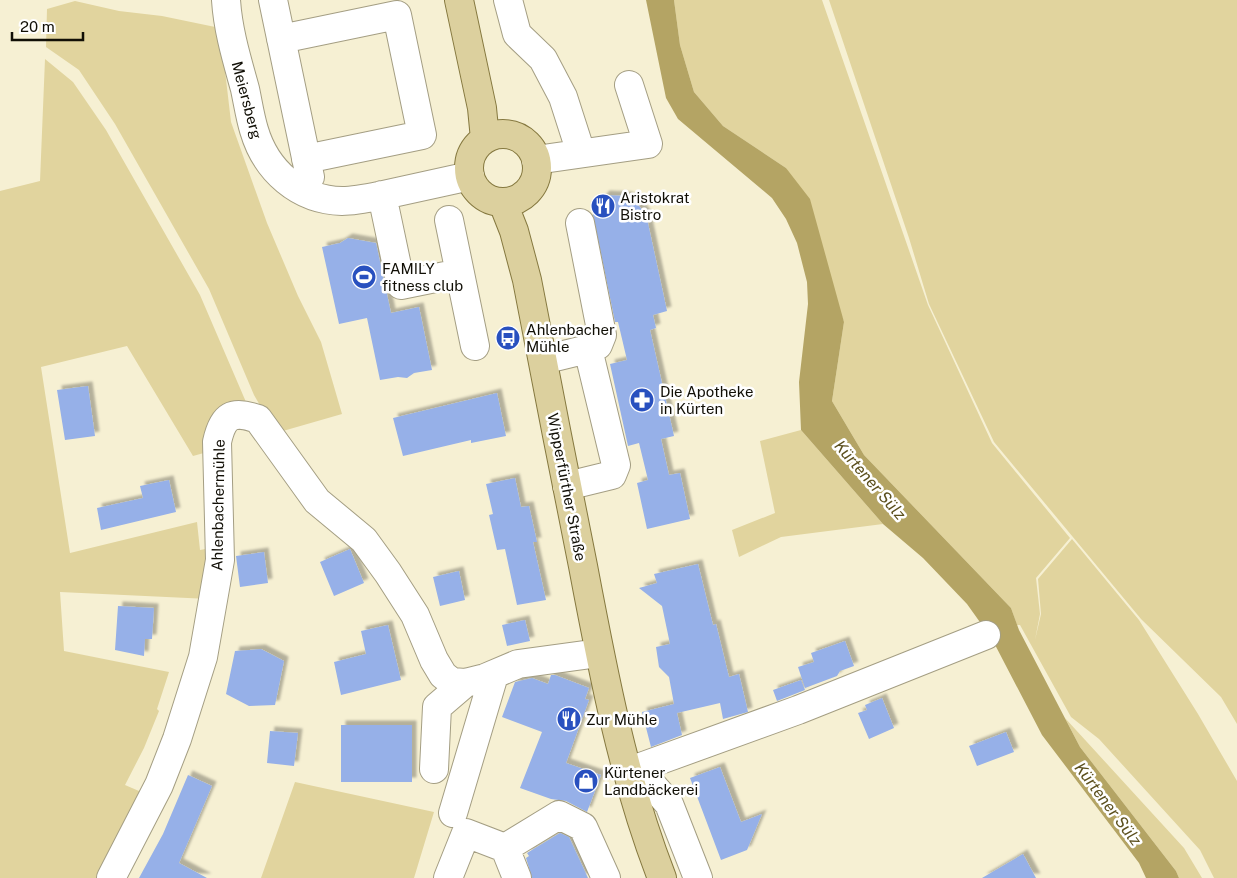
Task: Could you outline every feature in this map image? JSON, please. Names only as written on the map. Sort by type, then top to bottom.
[{"type":"main road","points":[[459,0],[482,108],[485,139]]},
{"type":"main road","points":[[502,134],[511,135],[527,144],[533,151],[536,160],[535,179],[525,194],[517,200],[503,203],[488,199],[479,194],[473,186],[470,176],[470,159],[478,145],[485,139],[502,134]]},
{"type":"main road","name":"Wipperfürther Straße","points":[[503,203],[514,231],[527,280],[599,653],[633,771],[643,826],[662,878]]},
{"type":"street","name":"Meiersberg","points":[[226,0],[227,16],[237,65],[260,148],[276,171],[295,189],[314,196],[343,201],[382,195],[470,176]]},
{"type":"street","points":[[273,0],[314,196]]},
{"type":"street","points":[[508,0],[516,34],[543,59],[563,97],[581,153]]},
{"type":"street","points":[[281,40],[397,15],[422,135],[306,160]]},
{"type":"street","points":[[536,160],[648,144],[628,85]]},
{"type":"street","points":[[382,195],[401,286],[460,273]]},
{"type":"street","points":[[449,220],[475,346]]},
{"type":"street","points":[[543,360],[588,349],[598,344],[602,335],[580,223]]},
{"type":"street","points":[[567,486],[612,474],[616,464],[588,349]]},
{"type":"street","name":"Ahlenbachermühle","points":[[111,878],[158,785],[177,739],[203,657],[220,560],[217,442],[220,428],[225,419],[239,414],[258,419],[317,501],[364,540],[388,573],[415,614],[434,660],[443,675],[452,682],[465,683]]},
{"type":"street","points":[[633,771],[798,710],[986,635]]},
{"type":"street","points":[[434,769],[437,707],[465,683],[518,664],[599,653]]},
{"type":"street","points":[[453,813],[494,674]]},
{"type":"street","name":"Wipperfürther Straße","points":[[633,771],[669,804],[698,878]]},
{"type":"street","points":[[505,848],[559,815],[582,827],[606,878]]},
{"type":"street","points":[[448,878],[466,833],[505,848],[517,878]]},
{"type":"shaded area","points":[[674,0],[822,0],[928,305],[992,443],[1070,538],[1036,578],[1040,614],[1035,640],[1041,614],[1038,579],[1072,539],[1139,620],[1198,714],[1237,781],[1237,878],[1214,878],[1200,850],[1099,739],[1071,717],[1020,625],[1017,625],[1011,608],[864,455],[832,401],[844,322],[786,168],[723,126],[694,92],[680,45]]},
{"type":"shaded area","points":[[829,0],[1237,0],[1237,724],[1221,697],[1141,619],[994,442],[929,304],[909,238]]},
{"type":"shaded area","points":[[75,1],[119,11],[162,16],[220,28],[231,122],[267,223],[298,296],[321,342],[342,414],[276,433],[254,395],[209,289],[115,124],[79,70],[46,47],[47,9]]},
{"type":"shaded area","points":[[45,59],[73,82],[106,130],[200,295],[249,409],[211,451],[193,456],[127,346],[41,367],[70,553],[197,522],[200,550],[216,547],[209,599],[60,592],[64,651],[169,672],[157,709],[159,711],[144,748],[125,785],[146,794],[101,878],[0,878],[0,191],[40,181]]},
{"type":"shaded area","points":[[801,430],[883,524],[781,537],[739,557],[732,530],[775,513],[760,441]]},
{"type":"shaded area","points":[[1065,718],[1184,848],[1202,878],[1179,878],[1176,871],[1080,747]]},
{"type":"shaded area","points":[[295,782],[434,812],[414,878],[261,878]]},
{"type":"water","name":"Kürtener Sülz","points":[[646,0],[674,0],[680,45],[694,92],[723,126],[786,168],[810,199],[844,322],[832,401],[864,455],[1011,608],[1019,630],[1080,747],[1176,871],[1179,878],[1146,878],[1139,863],[1042,735],[992,639],[967,604],[923,558],[883,524],[801,430],[799,382],[808,304],[807,282],[797,243],[786,219],[772,198],[678,119],[666,98]]},
{"type":"building","points":[[605,195],[632,198],[646,214],[667,311],[653,315],[656,328],[650,330],[674,436],[661,439],[669,475],[680,473],[690,519],[647,529],[637,483],[648,480],[639,443],[628,446],[610,364],[627,360],[618,322],[615,322],[593,215],[599,202]]},
{"type":"building","points":[[348,238],[376,243],[391,313],[419,307],[432,370],[414,373],[407,378],[398,377],[380,380],[367,318],[339,324],[322,247],[340,243]]},
{"type":"building","points":[[88,386],[95,436],[65,440],[57,390]]},
{"type":"building","points":[[497,393],[506,436],[471,443],[471,440],[403,456],[393,418]]},
{"type":"building","points":[[515,478],[521,507],[529,506],[537,542],[533,542],[546,600],[517,605],[505,549],[497,550],[489,515],[493,514],[486,484]]},
{"type":"building","points":[[169,480],[176,512],[101,530],[97,508],[143,498],[140,486]]},
{"type":"building","points":[[350,549],[364,583],[334,596],[320,562]]},
{"type":"building","points":[[264,552],[268,583],[240,587],[236,556]]},
{"type":"building","points":[[698,564],[713,625],[716,624],[729,677],[739,674],[748,712],[723,719],[720,703],[677,713],[682,735],[651,747],[642,712],[674,704],[669,677],[659,667],[656,647],[670,644],[662,606],[639,588],[657,583],[654,574]]},
{"type":"building","points":[[459,571],[465,600],[440,606],[433,577]]},
{"type":"building","points":[[118,606],[154,608],[152,639],[145,639],[144,656],[115,650]]},
{"type":"building","points":[[525,620],[530,641],[507,646],[502,625]]},
{"type":"building","points":[[388,625],[401,680],[341,695],[334,662],[366,654],[361,631]]},
{"type":"building","points":[[845,641],[854,666],[840,671],[837,676],[805,688],[798,667],[814,662],[811,653]]},
{"type":"building","points":[[261,649],[284,661],[275,705],[249,706],[226,694],[235,651]]},
{"type":"building","points":[[551,675],[589,688],[585,699],[589,700],[566,763],[601,775],[587,812],[566,801],[551,799],[520,788],[542,732],[502,717],[515,682],[532,678],[548,684]]},
{"type":"building","points":[[801,680],[805,690],[777,701],[773,690]]},
{"type":"building","points":[[882,698],[894,728],[869,739],[858,713],[867,710],[865,705]]},
{"type":"building","points":[[341,725],[412,725],[412,782],[341,782]]},
{"type":"building","points":[[270,731],[298,733],[294,766],[267,763]]},
{"type":"building","points":[[1006,732],[1014,752],[977,766],[969,746]]},
{"type":"building","points":[[720,767],[741,822],[762,814],[747,850],[721,860],[690,778]]},
{"type":"building","points":[[188,775],[212,786],[179,863],[207,878],[139,878],[163,834]]},
{"type":"building","points":[[560,833],[569,837],[588,878],[532,878],[526,858],[529,856],[527,853]]},
{"type":"building","points":[[1023,854],[1036,878],[982,878]]},
{"type":"place","name":"Aristokrat Bistro","points":[[603,206]]},
{"type":"place","name":"FAMILY fitness club","points":[[364,277]]},
{"type":"place","name":"Ahlenbacher Mühle","points":[[508,338]]},
{"type":"place","name":"Die Apotheke in Kürten","points":[[642,400]]},
{"type":"place","name":"Zur Mühle","points":[[569,719]]},
{"type":"place","name":"Kürtener Landbäckerei","points":[[586,781]]}]
